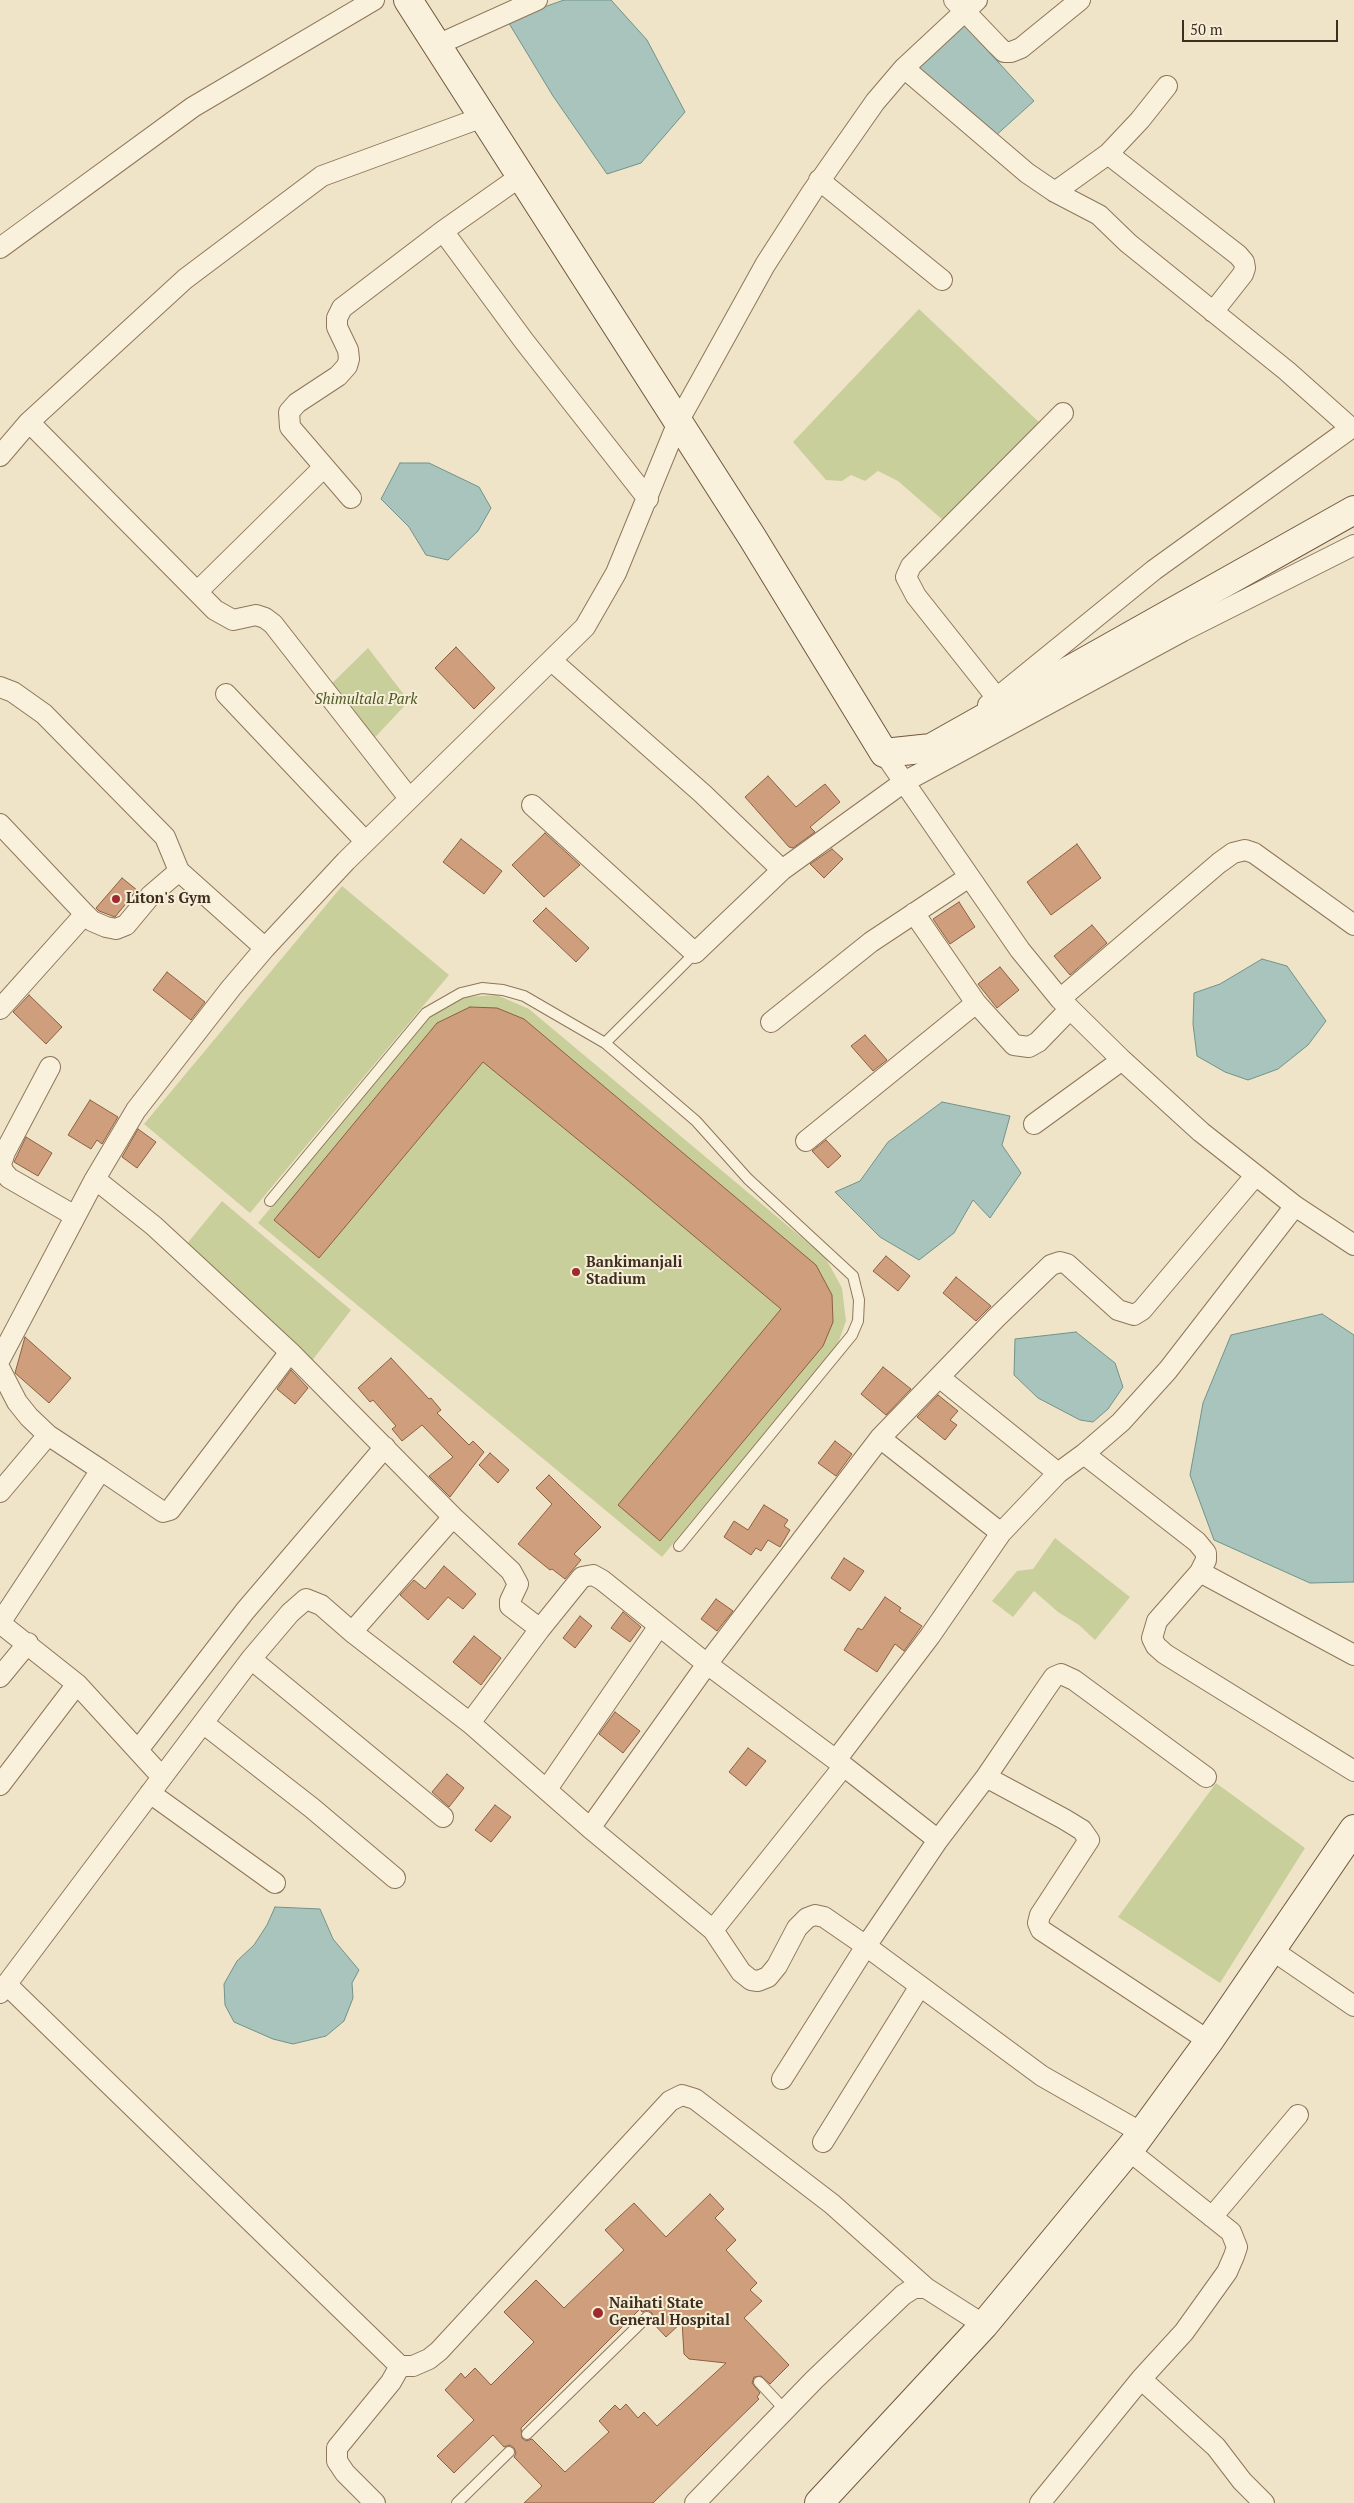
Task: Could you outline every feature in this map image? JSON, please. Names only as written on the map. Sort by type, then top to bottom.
[{"type":"main road","points":[[408,0],[678,422],[884,753],[931,748],[1352,511]]},
{"type":"main road","points":[[819,2503],[984,2325],[1135,2141],[1210,2041],[1353,1832]]},
{"type":"street","points":[[4,239],[192,107],[374,0]]},
{"type":"street","points":[[437,45],[537,0]]},
{"type":"street","points":[[0,1359],[95,1179],[136,1110],[265,948],[365,841],[552,661],[585,627],[595,613],[616,572],[648,499],[678,422],[765,265],[820,180],[875,102],[904,68],[965,4],[1004,52],[1012,52],[1021,48],[1080,0]]},
{"type":"street","points":[[904,68],[1028,173],[1055,192],[1099,215],[1128,243],[1352,427],[1154,570],[946,739]]},
{"type":"street","points":[[1055,192],[1108,154],[1167,86]]},
{"type":"street","points":[[0,456],[29,422],[185,279],[322,176],[483,117]]},
{"type":"street","points":[[1108,154],[1244,262],[1243,274],[1213,312]]},
{"type":"street","points":[[351,498],[290,427],[289,412],[297,403],[338,376],[347,366],[350,359],[348,350],[336,327],[337,318],[342,308],[443,230],[521,176]]},
{"type":"street","points":[[820,180],[942,280]]},
{"type":"street","points":[[443,230],[524,342],[648,499]]},
{"type":"street","points":[[996,698],[916,596],[906,577],[911,566],[1063,413]]},
{"type":"street","points":[[29,422],[222,615],[233,620],[256,615],[265,618],[273,624],[409,798]]},
{"type":"street","points":[[198,591],[324,467]]},
{"type":"street","points":[[532,805],[695,953],[782,870],[904,782],[1183,631],[1354,545]]},
{"type":"street","points":[[552,661],[680,774],[782,870]]},
{"type":"street","points":[[0,687],[13,692],[44,714],[165,837],[179,871],[265,948]]},
{"type":"street","points":[[226,694],[365,841]]},
{"type":"street","points":[[884,753],[1020,950],[1065,1004],[1122,1060],[1201,1132],[1295,1206],[1354,1245]]},
{"type":"street","points":[[0,824],[92,922],[106,927],[116,929],[126,925],[151,895],[179,871]]},
{"type":"street","points":[[914,913],[976,1003],[1014,1045],[1021,1048],[1029,1047],[1038,1042],[1065,1004],[1233,853],[1245,850],[1254,853],[1354,925]]},
{"type":"street","points":[[771,1022],[871,942],[969,877]]},
{"type":"street","points":[[0,1009],[85,914]]},
{"type":"street","points":[[806,1141],[976,1003]]},
{"type":"street","points":[[1034,1124],[1122,1060]]},
{"type":"street","points":[[50,1067],[5,1152],[1,1164],[3,1171],[9,1178],[76,1216]]},
{"type":"street","points":[[590,1828],[707,1664],[880,1438],[1009,1304],[1051,1265],[1060,1262],[1074,1268],[1118,1310],[1134,1315],[1142,1310],[1255,1176]]},
{"type":"street","points":[[95,1179],[154,1226],[290,1352],[385,1446],[453,1517],[516,1577],[518,1584],[510,1601],[510,1606],[540,1629]]},
{"type":"street","points":[[713,1930],[840,1763],[1001,1533],[1058,1473],[1084,1454],[1121,1422],[1168,1370],[1295,1206]]},
{"type":"street","points":[[0,1369],[17,1402],[48,1435],[163,1512],[170,1510],[290,1352]]},
{"type":"street","points":[[939,1377],[1058,1473]]},
{"type":"street","points":[[0,1492],[48,1435]]},
{"type":"street","points":[[880,1438],[1001,1533]]},
{"type":"street","points":[[138,1750],[245,1611],[385,1446]]},
{"type":"street","points":[[1084,1454],[1203,1547],[1206,1560],[1200,1572],[1157,1621],[1152,1638],[1156,1646],[1165,1654],[1354,1770]]},
{"type":"street","points":[[101,1470],[0,1623],[28,1643],[77,1684],[138,1750],[156,1785],[275,1883]]},
{"type":"street","points":[[352,1632],[453,1517]]},
{"type":"street","points":[[1200,1572],[1354,1655]]},
{"type":"street","points":[[470,1723],[573,1586],[582,1577],[593,1575],[938,1840]]},
{"type":"street","points":[[984,2325],[926,2288],[832,2204],[695,2099],[682,2095],[670,2101],[438,2351],[429,2359],[413,2366],[400,2366],[3,1988],[251,1659],[290,1613],[306,1599],[321,1605],[352,1632],[470,1723],[590,1828],[713,1930],[741,1972],[751,1980],[758,1981],[768,1977],[777,1966],[797,1928],[807,1918],[815,1915],[824,1917],[1042,2076],[1135,2141],[1235,2238],[1237,2247],[1227,2272],[1184,2332],[1141,2379],[1040,2503]]},
{"type":"street","points":[[547,1790],[659,1626]]},
{"type":"street","points":[[0,1677],[28,1643]]},
{"type":"street","points":[[251,1659],[443,1817]]},
{"type":"street","points":[[782,2079],[866,1946],[938,1840],[986,1777],[1054,1677],[1060,1674],[1074,1680],[1206,1777]]},
{"type":"street","points":[[0,1785],[77,1684]]},
{"type":"street","points":[[203,1723],[394,1878]]},
{"type":"street","points":[[986,1777],[1082,1830],[1089,1840],[1040,1916],[1038,1923],[1040,1930],[1210,2041]]},
{"type":"street","points":[[1272,1950],[1354,2006]]},
{"type":"street","points":[[823,2142],[920,1986]]},
{"type":"street","points":[[1212,2217],[1298,2115]]},
{"type":"street","points":[[695,2503],[902,2295],[914,2288],[926,2288]]},
{"type":"street","points":[[375,2503],[345,2473],[337,2462],[338,2448],[400,2366]]},
{"type":"street","points":[[1141,2379],[1216,2447],[1242,2481],[1264,2503]]},
{"type":"lane","points":[[606,1043],[695,953]]},
{"type":"lane","points":[[270,1201],[426,1013],[461,993],[482,988],[503,990],[524,996],[606,1043],[696,1121],[748,1179],[853,1276],[859,1300],[858,1321],[852,1335],[679,1546]]},
{"type":"lane","points":[[527,2434],[647,2317]]},
{"type":"lane","points":[[759,2382],[786,2411]]},
{"type":"lane","points":[[457,2503],[509,2452]]},
{"type":"green space","points":[[919,309],[1041,424],[945,522],[898,481],[878,471],[865,481],[851,475],[842,481],[826,480],[793,442]]},
{"type":"green space","name":"Shimultala Park","points":[[368,648],[409,701],[365,748],[320,695]]},
{"type":"green space","points":[[342,886],[449,975],[250,1213],[144,1124]]},
{"type":"green space","name":"Bankimanjali Stadium","points":[[497,995],[529,1009],[825,1257],[842,1288],[846,1321],[837,1346],[662,1557],[258,1223],[428,1017],[464,997]]},
{"type":"green space","points":[[222,1201],[351,1310],[311,1362],[185,1246]]},
{"type":"green space","points":[[1055,1538],[1130,1597],[1095,1640],[1079,1625],[1058,1612],[1034,1591],[1013,1617],[992,1601],[1017,1571],[1033,1569]]},
{"type":"green space","points":[[1216,1783],[1305,1848],[1220,1983],[1118,1917]]},
{"type":"water","points":[[564,0],[611,0],[647,40],[685,112],[641,163],[607,174],[553,96],[507,20]]},
{"type":"water","points":[[963,24],[1034,101],[993,138],[912,74]]},
{"type":"water","points":[[400,463],[429,463],[479,487],[491,508],[478,531],[448,560],[426,555],[409,527],[381,499]]},
{"type":"water","points":[[1262,959],[1287,966],[1326,1021],[1308,1045],[1278,1069],[1248,1080],[1225,1072],[1197,1056],[1193,1024],[1194,993],[1220,984]]},
{"type":"water","points":[[942,1102],[1010,1116],[1002,1145],[1021,1173],[990,1218],[973,1200],[954,1233],[919,1260],[880,1237],[835,1192],[860,1181],[888,1142]]},
{"type":"water","points":[[1322,1314],[1354,1335],[1354,1582],[1310,1583],[1214,1540],[1190,1475],[1203,1403],[1231,1335]]},
{"type":"water","points":[[1076,1332],[1115,1363],[1123,1387],[1108,1409],[1093,1422],[1080,1420],[1038,1398],[1014,1375],[1015,1339]]},
{"type":"water","points":[[275,1907],[320,1909],[333,1939],[359,1970],[352,1983],[353,1998],[344,2021],[326,2036],[293,2044],[273,2039],[234,2022],[225,2005],[224,1984],[237,1961],[254,1945],[267,1925]]},
{"type":"building","points":[[456,647],[495,688],[474,709],[435,668]]},
{"type":"building","points":[[768,776],[796,807],[825,784],[840,802],[810,827],[815,832],[793,848],[789,847],[745,797]]},
{"type":"building","points":[[545,833],[580,865],[544,897],[512,865]]},
{"type":"building","points":[[461,839],[502,871],[484,894],[443,862]]},
{"type":"building","points":[[1077,844],[1101,878],[1051,915],[1027,882]]},
{"type":"building","points":[[832,849],[843,859],[824,878],[810,864]]},
{"type":"building","name":"Liton's Gym","points":[[122,878],[137,890],[115,917],[99,911],[96,908]]},
{"type":"building","points":[[959,902],[975,927],[950,944],[933,919]]},
{"type":"building","points":[[546,908],[589,948],[576,962],[533,921]]},
{"type":"building","points":[[1092,925],[1107,943],[1070,975],[1054,956]]},
{"type":"building","points":[[1000,967],[1019,990],[997,1008],[978,984]]},
{"type":"building","points":[[167,972],[205,1002],[191,1020],[153,990]]},
{"type":"building","points":[[29,995],[62,1027],[46,1044],[13,1012]]},
{"type":"building","points":[[470,1007],[497,1008],[524,1019],[816,1265],[832,1295],[833,1322],[823,1346],[660,1541],[618,1505],[781,1309],[626,1179],[483,1062],[319,1258],[274,1220],[437,1023]]},
{"type":"building","points":[[865,1035],[887,1060],[873,1071],[851,1046]]},
{"type":"building","points":[[90,1100],[118,1117],[102,1144],[97,1140],[91,1149],[68,1135]]},
{"type":"building","points":[[138,1129],[156,1142],[137,1168],[122,1157]]},
{"type":"building","points":[[26,1137],[52,1153],[38,1176],[14,1162]]},
{"type":"building","points":[[826,1140],[841,1156],[828,1168],[812,1151]]},
{"type":"building","points":[[886,1256],[910,1276],[898,1291],[873,1271]]},
{"type":"building","points":[[956,1277],[991,1306],[976,1321],[943,1293]]},
{"type":"building","points":[[25,1337],[71,1378],[49,1403],[15,1373]]},
{"type":"building","points":[[391,1358],[429,1399],[431,1398],[441,1410],[437,1413],[469,1445],[473,1441],[484,1452],[450,1497],[429,1476],[453,1457],[422,1425],[402,1441],[392,1429],[396,1426],[373,1400],[370,1402],[358,1388]]},
{"type":"building","points":[[883,1367],[911,1389],[886,1415],[861,1394]]},
{"type":"building","points":[[291,1370],[308,1388],[295,1404],[277,1389]]},
{"type":"building","points":[[938,1395],[958,1411],[950,1420],[957,1425],[945,1440],[917,1417]]},
{"type":"building","points":[[835,1441],[852,1454],[836,1476],[818,1463]]},
{"type":"building","points":[[490,1453],[509,1470],[498,1483],[479,1465]]},
{"type":"building","points":[[549,1475],[601,1527],[574,1554],[581,1560],[565,1579],[552,1569],[550,1570],[518,1544],[552,1504],[536,1488]]},
{"type":"building","points":[[764,1505],[788,1520],[784,1526],[790,1530],[780,1547],[768,1540],[761,1551],[756,1548],[751,1555],[724,1537],[734,1521],[748,1530]]},
{"type":"building","points":[[844,1558],[864,1571],[850,1591],[831,1578]]},
{"type":"building","points":[[444,1566],[476,1594],[463,1609],[448,1597],[428,1620],[400,1595],[414,1580],[425,1589]]},
{"type":"building","points":[[885,1597],[901,1608],[899,1611],[922,1626],[904,1651],[895,1644],[877,1672],[844,1650],[858,1628],[862,1630]]},
{"type":"building","points":[[716,1599],[733,1611],[717,1631],[701,1619]]},
{"type":"building","points":[[623,1612],[641,1627],[630,1642],[611,1628]]},
{"type":"building","points":[[580,1616],[592,1626],[575,1648],[563,1638]]},
{"type":"building","points":[[474,1636],[501,1658],[481,1685],[453,1662]]},
{"type":"building","points":[[615,1712],[640,1731],[623,1753],[599,1734]]},
{"type":"building","points":[[748,1748],[766,1761],[746,1786],[729,1772]]},
{"type":"building","points":[[447,1774],[464,1788],[449,1807],[432,1792]]},
{"type":"building","points":[[495,1805],[511,1817],[491,1842],[475,1830]]},
{"type":"building","points":[[710,2194],[724,2209],[715,2218],[736,2240],[726,2250],[757,2283],[750,2290],[762,2301],[744,2318],[789,2365],[770,2384],[761,2376],[754,2377],[752,2383],[760,2393],[757,2397],[759,2399],[653,2503],[524,2503],[542,2486],[514,2457],[516,2453],[514,2448],[510,2445],[504,2447],[493,2435],[454,2473],[437,2456],[474,2420],[445,2390],[461,2373],[465,2378],[475,2368],[491,2385],[534,2342],[504,2312],[536,2280],[564,2308],[624,2250],[605,2230],[634,2203],[666,2237]],"holes":[[[640,2309],[642,2312],[648,2310],[652,2313],[652,2322],[666,2337],[682,2322],[684,2354],[689,2359],[726,2363],[657,2426],[644,2412],[638,2418],[626,2404],[620,2410],[615,2405],[599,2421],[609,2432],[565,2472],[532,2439],[526,2441],[522,2438],[521,2428]]]},
{"type":"place","name":"Liton's Gym","points":[[116,899]]},
{"type":"place","name":"Bankimanjali Stadium","points":[[576,1272]]},
{"type":"place","name":"Naihati State General Hospital","points":[[598,2313]]}]
